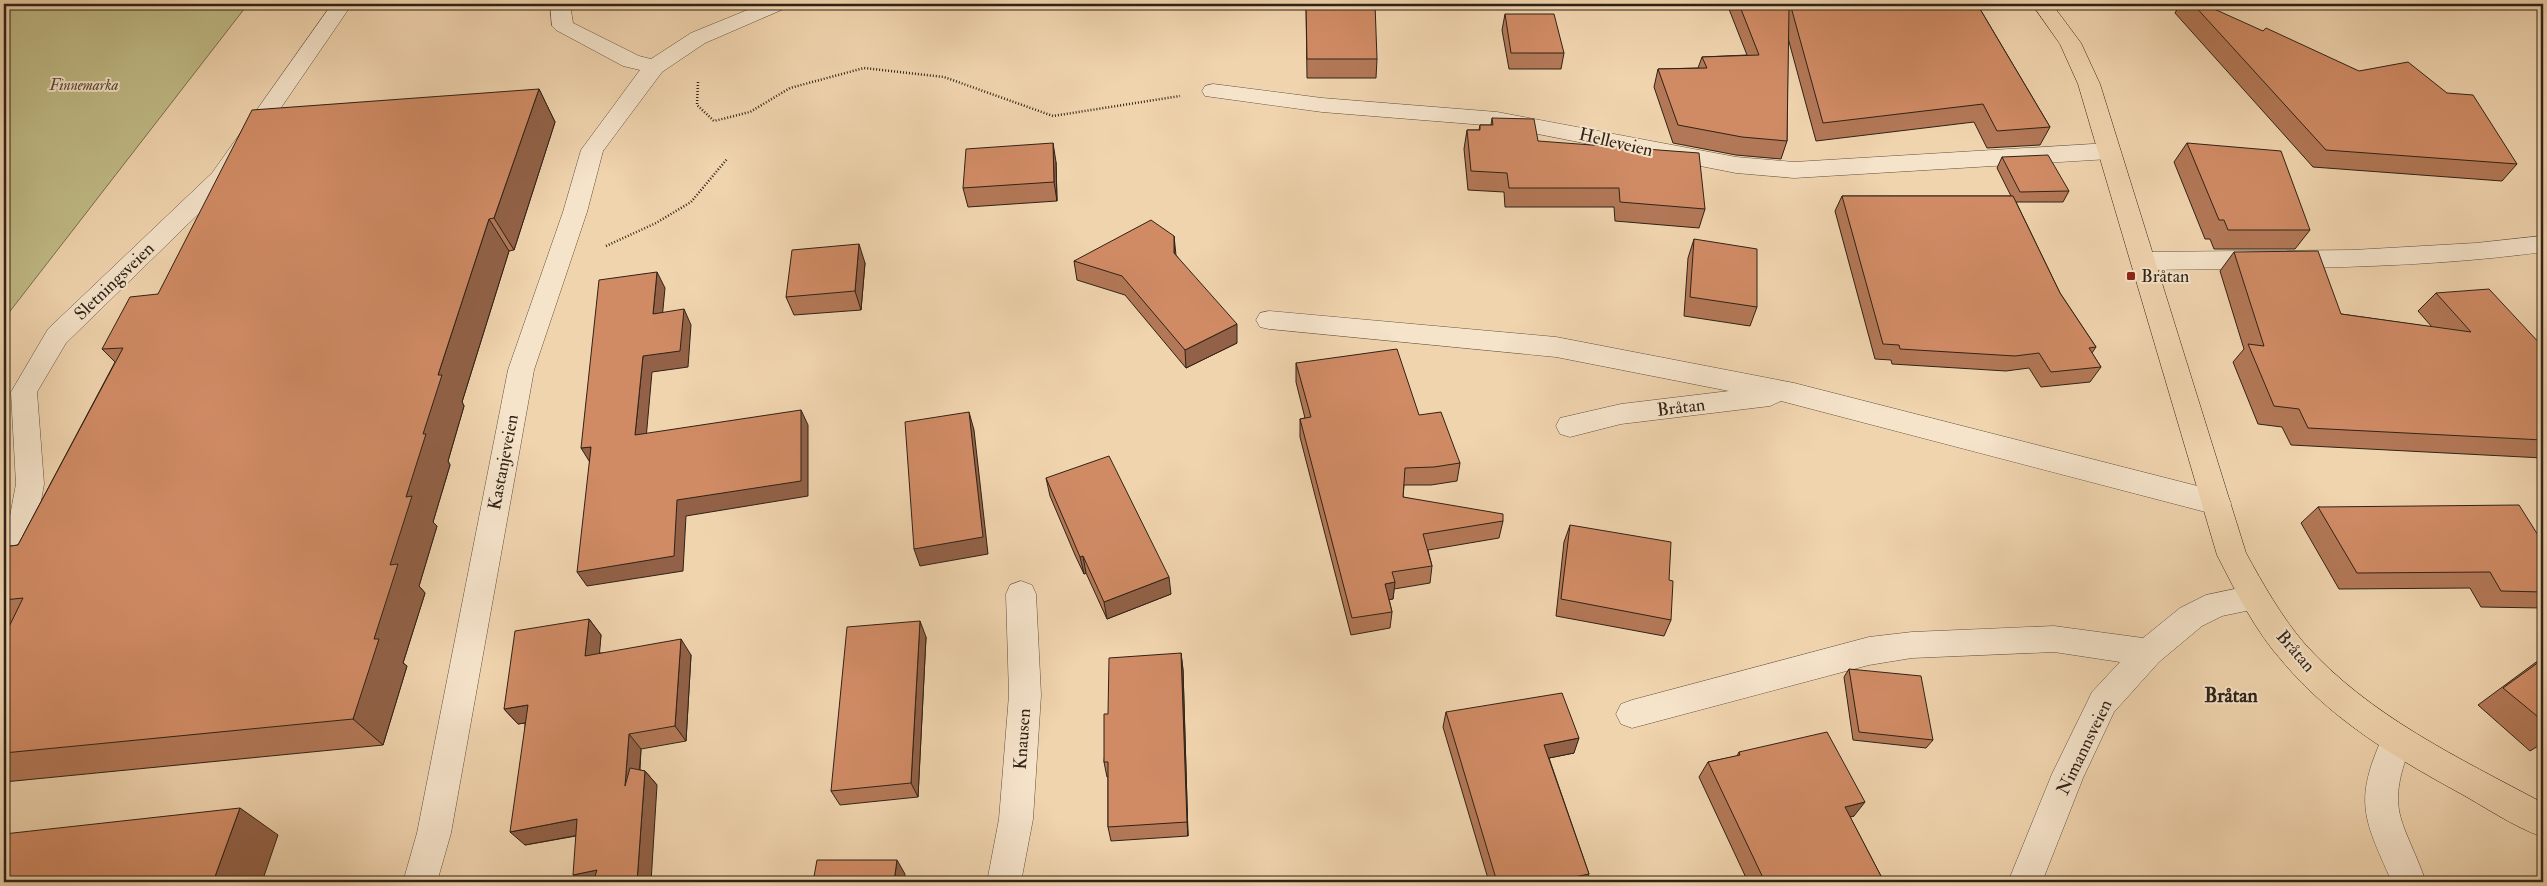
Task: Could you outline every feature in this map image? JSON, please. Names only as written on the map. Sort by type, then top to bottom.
[{"type":"main road","name":"Bråtan","points":[[2042,4],[2070,43],[2089,84],[2232,555],[2254,598],[2293,652],[2333,692],[2397,739],[2543,821]]},
{"type":"street","name":"Sletningsveien","points":[[4,605],[11,588],[30,484],[24,392],[57,336],[220,178],[342,4]]},
{"type":"street","points":[[560,4],[563,26],[631,61],[654,67]]},
{"type":"street","name":"Kastanjeveien","points":[[420,882],[434,832],[521,370],[576,212],[592,150],[654,67],[698,38],[779,4]]},
{"type":"street","name":"Helleveien","points":[[1213,91],[1322,105],[1497,119],[1558,129],[1736,166],[1794,170],[2109,151]]},
{"type":"street","points":[[2143,261],[2353,259],[2476,252],[2543,244]]},
{"type":"street","points":[[1269,320],[1556,347],[1794,393],[2216,503]]},
{"type":"street","name":"Bråtan","points":[[1570,426],[1621,414],[1794,393]]},
{"type":"street","name":"Knausen","points":[[1004,882],[1016,819],[1025,695],[1021,594]]},
{"type":"street","name":"Nimannsveien","points":[[2025,882],[2068,774],[2103,702],[2148,652],[2191,616],[2217,604],[2254,598]]},
{"type":"street","points":[[1632,714],[1869,651],[1912,645],[2054,639],[2148,652]]},
{"type":"street","points":[[2397,739],[2385,768],[2380,795],[2384,820],[2409,882]]},
{"type":"path","points":[[714,121],[750,112],[790,88],[864,68],[944,77],[1053,116],[1213,91]]},
{"type":"path","points":[[556,269],[656,223],[691,202],[726,159]]},
{"type":"green space","name":"Finnemarka","points":[[4,4],[248,4],[4,319]]},
{"type":"building","points":[[1306,4],[1375,4],[1377,59],[1307,59]]},
{"type":"building","points":[[1739,4],[1977,4],[2050,127],[1997,131],[1983,104],[1823,123],[1791,7],[1789,8],[1787,141],[1742,137],[1678,125],[1658,69],[1707,68],[1702,57],[1759,55]]},
{"type":"building","points":[[2193,4],[2203,4],[2263,31],[2266,28],[2359,71],[2408,62],[2447,93],[2473,95],[2517,164],[2326,150]]},
{"type":"building","points":[[1505,14],[1554,14],[1564,53],[1511,53]]},
{"type":"building","points":[[539,89],[494,218],[489,219],[438,375],[442,375],[423,434],[426,434],[406,497],[412,496],[390,565],[398,564],[374,639],[379,639],[353,719],[4,753],[4,637],[23,598],[4,600],[4,547],[18,545],[123,348],[102,349],[130,297],[158,294],[252,110]]},
{"type":"building","points":[[1492,118],[1534,119],[1538,141],[1699,153],[1705,209],[1620,202],[1619,188],[1509,188],[1507,173],[1471,171],[1467,130],[1480,130],[1480,125],[1493,125]]},
{"type":"building","points":[[1053,143],[1054,182],[963,188],[966,149]]},
{"type":"building","points":[[2187,143],[2281,151],[2310,230],[2228,230],[2224,220],[2219,220]]},
{"type":"building","points":[[2048,155],[2069,191],[2020,192],[2002,157]]},
{"type":"building","points":[[1842,196],[2013,196],[2060,293],[2096,347],[2089,348],[2101,367],[2051,372],[2039,353],[2015,356],[1900,349],[1899,345],[1883,344]]},
{"type":"building","points":[[1151,220],[1174,236],[1174,253],[1237,324],[1185,350],[1122,276],[1074,261]]},
{"type":"building","points":[[1694,239],[1757,249],[1757,307],[1690,297]]},
{"type":"building","points":[[859,244],[855,291],[786,297],[792,250]]},
{"type":"building","points":[[2318,251],[2341,314],[2471,332],[2436,293],[2489,289],[2543,347],[2543,440],[2308,428],[2299,409],[2274,406],[2248,344],[2264,346],[2234,252]]},
{"type":"building","points":[[657,272],[653,314],[684,309],[680,351],[643,356],[635,435],[801,410],[801,481],[677,500],[674,556],[577,572],[591,447],[581,448],[599,280]]},
{"type":"building","points":[[1397,349],[1419,415],[1441,412],[1460,463],[1434,467],[1405,468],[1403,497],[1503,514],[1503,521],[1423,534],[1432,566],[1392,572],[1395,582],[1385,584],[1392,612],[1352,618],[1300,419],[1311,417],[1296,363]]},
{"type":"building","points":[[969,412],[983,537],[914,549],[905,422]]},
{"type":"building","points":[[1109,456],[1169,577],[1104,602],[1083,556],[1080,557],[1046,478]]},
{"type":"building","points":[[2519,505],[2543,543],[2543,592],[2501,591],[2490,572],[2357,573],[2318,507]]},
{"type":"building","points":[[1570,525],[1671,542],[1669,580],[1673,581],[1671,620],[1561,599]]},
{"type":"building","points":[[589,619],[585,656],[681,639],[675,726],[629,734],[625,786],[630,768],[645,771],[637,882],[593,882],[597,870],[573,875],[577,819],[510,832],[528,705],[504,709],[515,631]]},
{"type":"building","points":[[920,621],[911,783],[831,791],[847,627]]},
{"type":"building","points":[[1181,653],[1187,822],[1108,827],[1108,762],[1104,762],[1104,714],[1108,714],[1109,658]]},
{"type":"building","points":[[2543,659],[2543,721],[2503,688]]},
{"type":"building","points":[[1849,669],[1921,676],[1933,740],[1859,732]]},
{"type":"building","points":[[1562,693],[1579,738],[1544,745],[1589,874],[1556,882],[1497,882],[1446,712]]},
{"type":"building","points":[[1827,732],[1865,802],[1845,807],[1883,880],[1875,882],[1765,882],[1708,762],[1740,755],[1739,752]]},
{"type":"building","points":[[240,808],[213,882],[4,882],[4,834]]},
{"type":"building","points":[[817,860],[897,860],[894,882],[813,882]]},
{"type":"place","name":"Bråtan","points":[[2131,276]]},
{"type":"district","name":"Bråtan","points":[[2231,695]]}]
